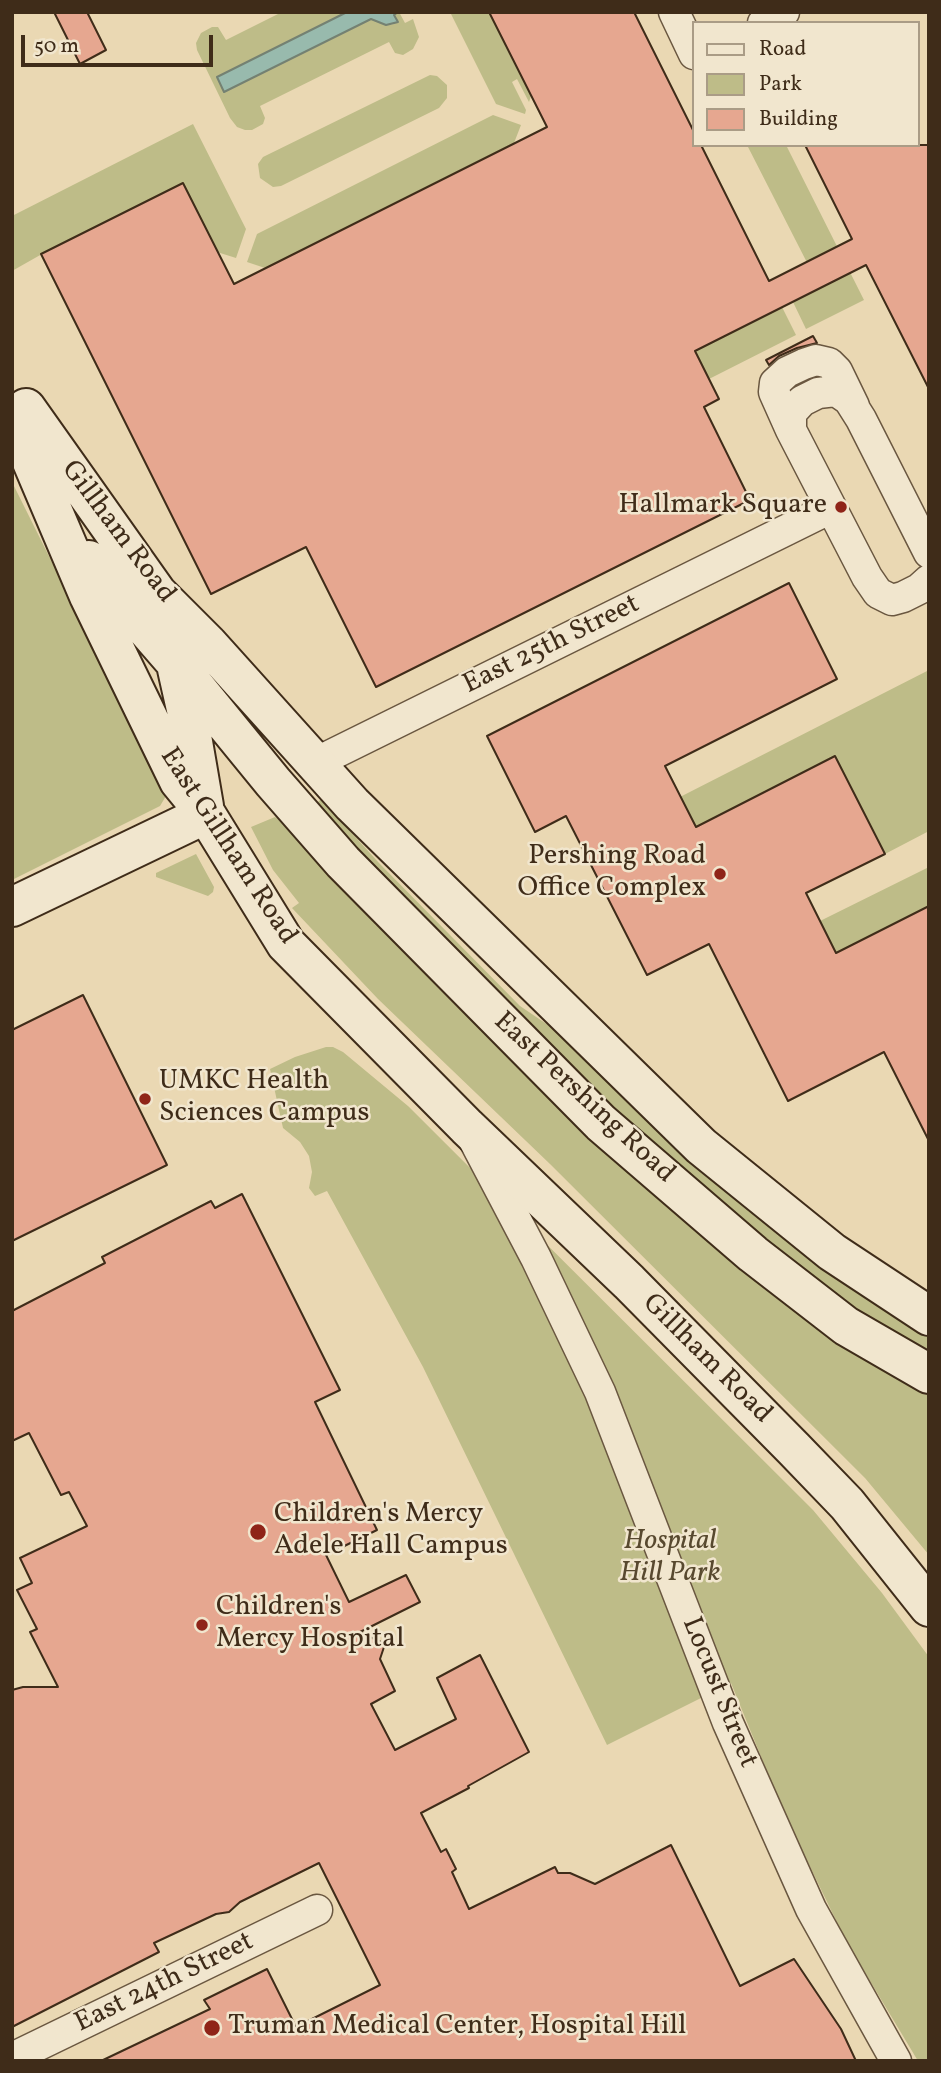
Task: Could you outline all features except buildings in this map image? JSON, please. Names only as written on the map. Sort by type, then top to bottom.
[{"type":"main road","name":"Gillham Road","points":[[12,390],[157,593],[208,644],[315,763]]},
{"type":"main road","name":"Gillham Road","points":[[12,415],[89,596]]},
{"type":"main road","name":"Gillham Road","points":[[36,475],[96,571],[273,782]]},
{"type":"main road","points":[[12,907],[206,814],[192,736],[157,593]]},
{"type":"main road","name":"East Gillham Road","points":[[89,596],[179,781],[206,814],[286,944],[467,1127]]},
{"type":"main road","name":"East 25th Street","points":[[273,782],[315,763]]},
{"type":"main road","name":"East Pershing Road","points":[[315,763],[352,804],[702,1146],[832,1252],[929,1316]]},
{"type":"main road","name":"East Pershing Road","points":[[273,782],[343,862],[601,1123],[753,1254],[846,1326],[929,1374]]},
{"type":"main road","name":"Gillham Road","points":[[467,1127],[629,1282],[803,1458],[847,1504],[929,1607]]},
{"type":"street","points":[[674,12],[692,50]]},
{"type":"street","points":[[767,21],[784,12]]},
{"type":"street","points":[[929,553],[849,400],[836,391],[817,393],[802,401],[791,413],[792,430],[867,577],[878,593],[892,600],[919,589],[929,580]]},
{"type":"street","name":"East 25th Street","points":[[315,763],[831,508]]},
{"type":"street","name":"Locust Street","points":[[467,1127],[536,1258],[600,1392],[728,1723],[811,1909],[897,2061]]},
{"type":"street","name":"East 24th Street","points":[[12,2058],[317,1910]]},
{"type":"green space","points":[[282,12],[347,12],[218,77],[372,19],[385,25],[394,24],[394,14],[399,12],[405,23],[413,19],[419,37],[413,49],[403,55],[395,53],[389,42],[260,106],[265,118],[263,124],[252,130],[245,130],[237,127],[230,118],[196,43],[201,33],[212,27],[218,27],[226,40]]},
{"type":"green space","points":[[450,12],[489,12],[531,96],[529,102],[517,79],[512,82],[526,110],[525,114],[496,104]]},
{"type":"green space","points":[[430,75],[437,76],[447,85],[447,98],[439,108],[281,186],[273,187],[260,178],[258,164],[263,157]]},
{"type":"green space","points":[[493,115],[521,125],[514,143],[265,268],[247,262],[257,234]]},
{"type":"green space","points":[[193,124],[246,229],[236,258],[217,252],[42,254],[12,271],[12,216]]},
{"type":"green space","points":[[748,147],[787,147],[864,300],[806,329],[793,302],[820,288]]},
{"type":"green space","points":[[782,307],[796,335],[709,379],[695,351]]},
{"type":"green space","points":[[12,482],[166,791],[166,796],[160,806],[12,880]]},
{"type":"green space","points":[[929,670],[929,831],[885,854],[835,756],[696,827],[680,797]]},
{"type":"green space","points":[[321,799],[379,863],[520,1006],[551,1027],[637,1108],[929,1333],[929,1357],[880,1329],[795,1265],[600,1098],[382,876],[316,804]]},
{"type":"green space","points":[[275,817],[456,1006],[590,1132],[929,1392],[929,1555],[865,1478],[550,1164],[378,999],[292,908],[299,903],[273,870],[251,827]]},
{"type":"green space","points":[[196,854],[214,887],[208,896],[156,877],[156,873]]},
{"type":"green space","points":[[929,867],[929,906],[836,953],[820,921]]},
{"type":"green space","name":"Hospital Hill Park","points":[[326,1047],[343,1052],[408,1106],[813,1510],[882,1593],[929,1657],[929,2061],[918,2061],[846,1941],[784,1813],[731,1683],[607,1745],[423,1367],[327,1191],[315,1196],[309,1188],[312,1172],[309,1156],[300,1142],[283,1128],[270,1069]]},
{"type":"shaded area","points":[[347,12],[398,12],[394,15],[398,22],[386,25],[371,19],[224,92],[217,77]]},
{"type":"place","name":"Hallmark Square","points":[[841,507]]},
{"type":"place","name":"Pershing Road Office Complex","points":[[720,874]]},
{"type":"place","name":"UMKC Health Sciences Campus","points":[[145,1099]]},
{"type":"place","name":"Children's Mercy Adele Hall Campus","points":[[258,1532]]},
{"type":"place","name":"Children's Mercy Hospital","points":[[202,1625]]},
{"type":"place","name":"Truman Medical Center, Hospital Hill","points":[[212,2028]]}]
